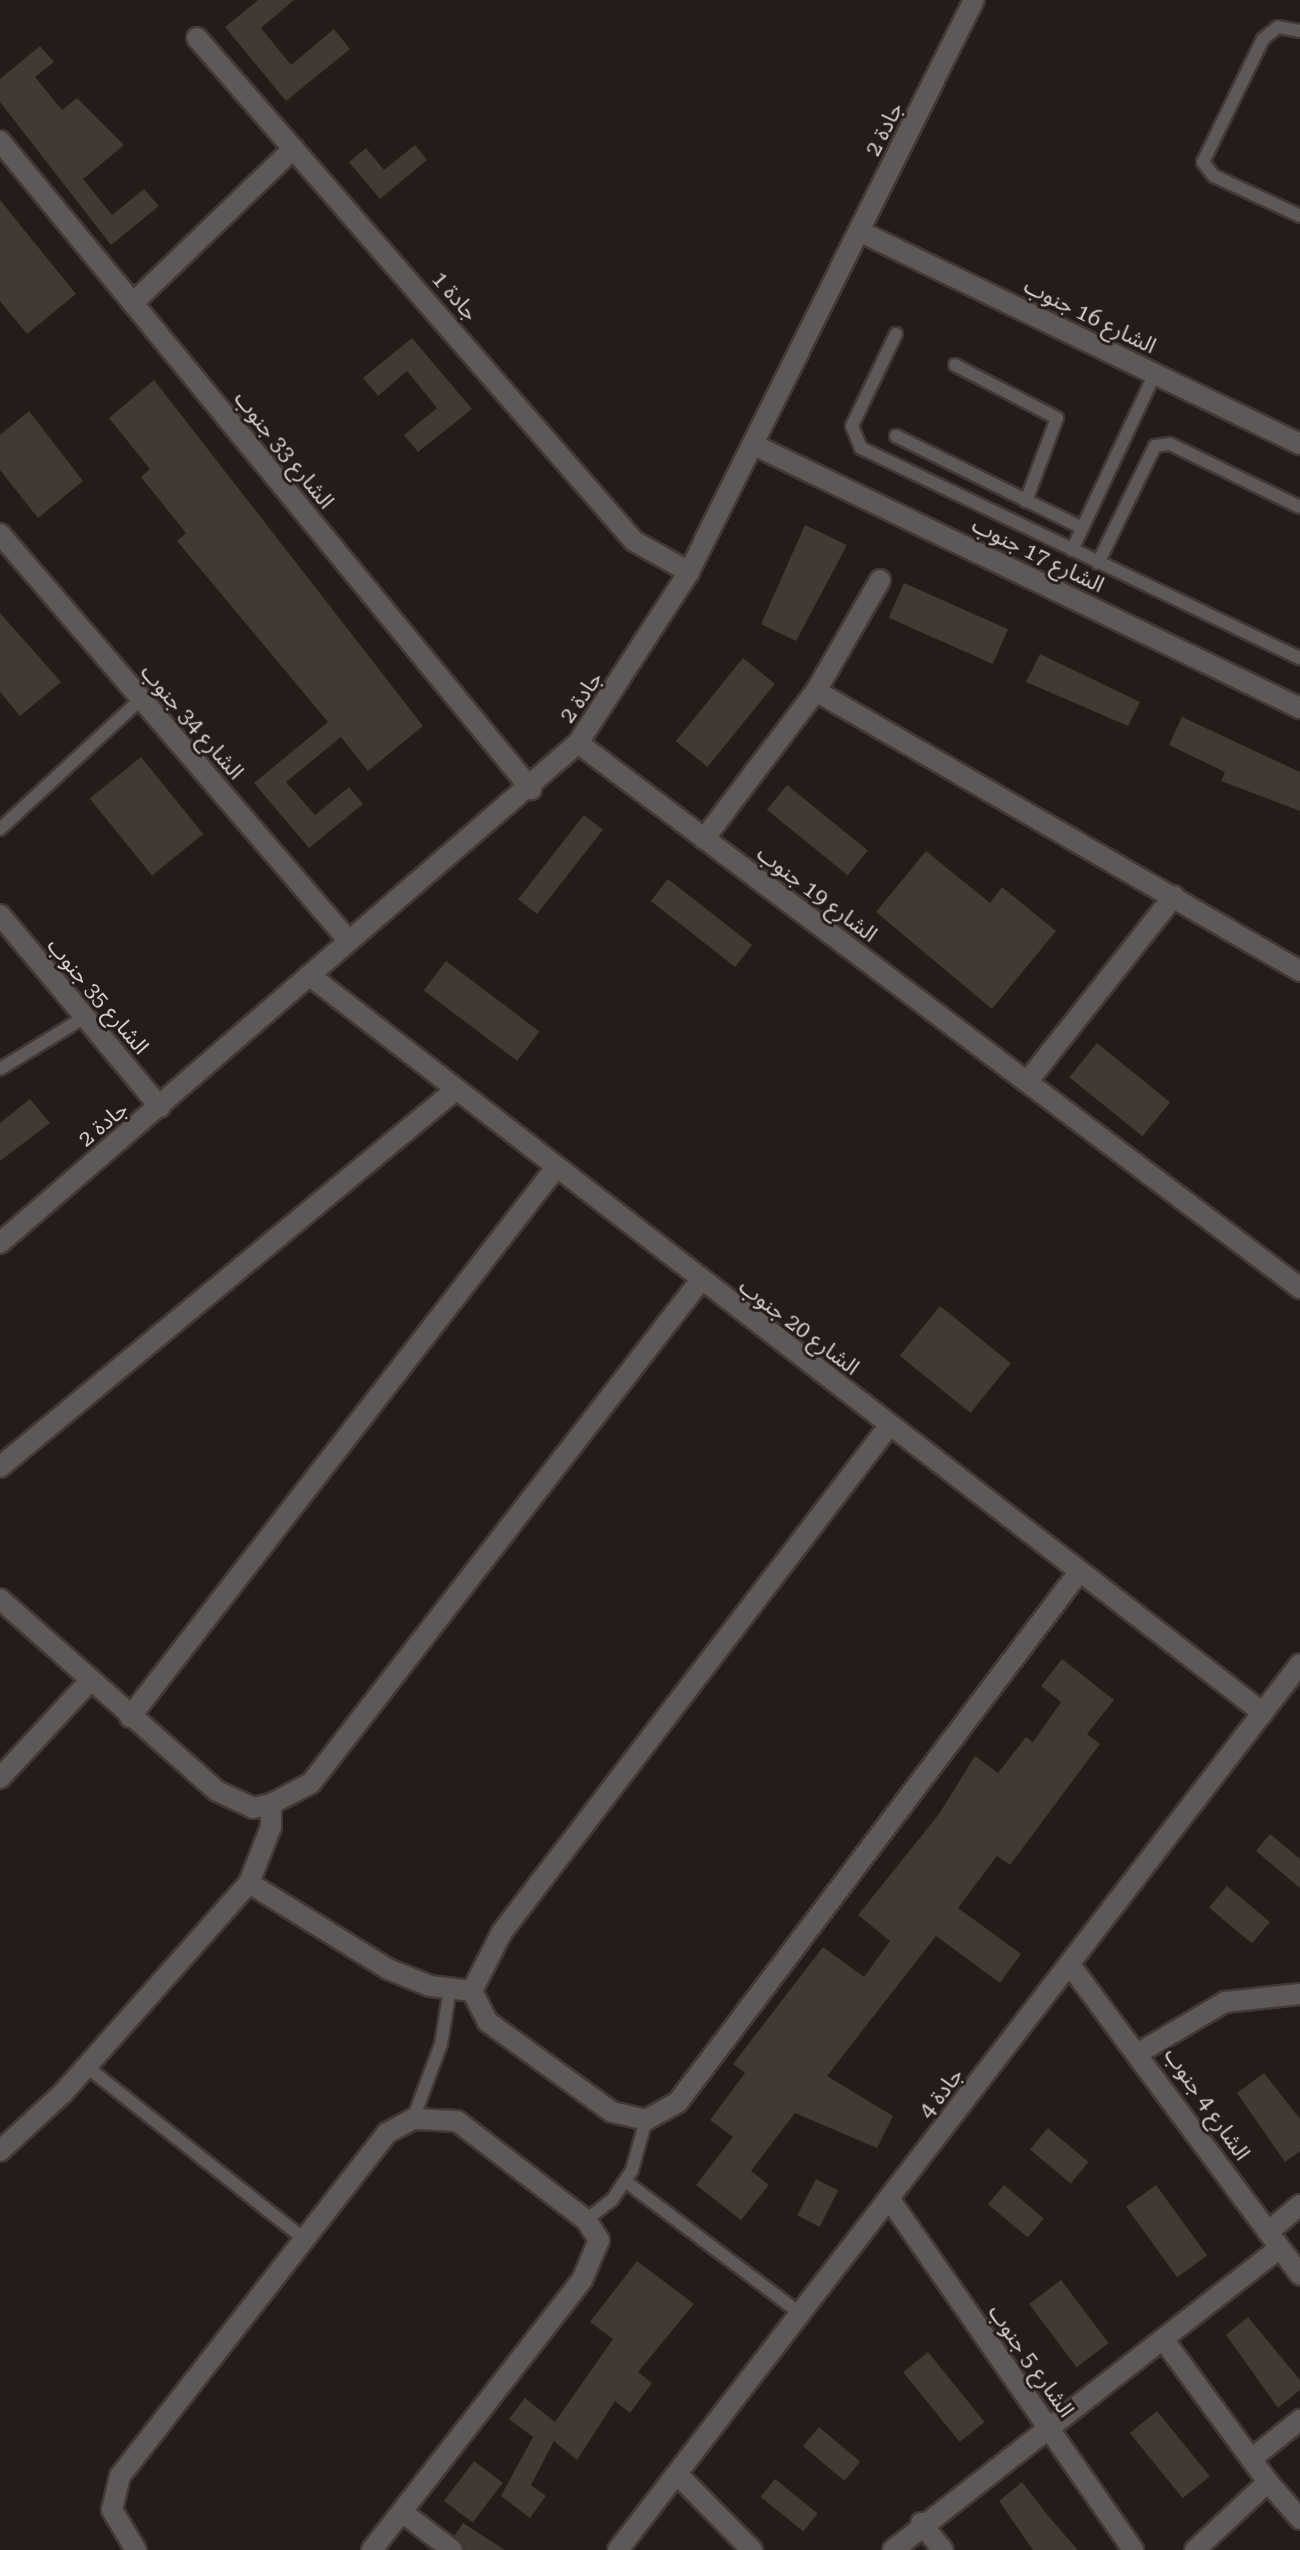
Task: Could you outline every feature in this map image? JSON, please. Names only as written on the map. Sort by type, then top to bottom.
[{"type":"street","name":"جادة 2","points":[[0,1243],[309,975],[531,789],[578,743],[689,572],[756,446],[974,0]]},
{"type":"street","name":"جادة 1","points":[[197,38],[634,541],[689,572]]},
{"type":"street","name":"الشارع 33 جنوب","points":[[0,141],[531,789]]},
{"type":"street","points":[[133,303],[294,148]]},
{"type":"street","name":"الشارع 16 جنوب","points":[[859,231],[1300,444]]},
{"type":"street","name":"الشارع 17 جنوب","points":[[756,446],[1300,708]]},
{"type":"street","name":"الشارع 34 جنوب","points":[[0,534],[349,941]]},
{"type":"street","points":[[704,839],[816,691],[880,580]]},
{"type":"street","points":[[816,691],[1300,971]]},
{"type":"street","name":"الشارع 19 جنوب","points":[[578,743],[1300,1288]]},
{"type":"street","points":[[1027,1082],[1174,896]]},
{"type":"street","name":"الشارع 35 جنوب","points":[[0,915],[160,1107]]},
{"type":"street","name":"الشارع 20 جنوب","points":[[309,975],[453,1092],[1263,1713]]},
{"type":"street","points":[[0,1467],[453,1092]]},
{"type":"street","points":[[130,1717],[554,1170]]},
{"type":"street","points":[[0,1599],[89,1682],[217,1791],[253,1808],[271,1804],[311,1783],[700,1281]]},
{"type":"street","points":[[472,1991],[502,1932],[889,1426]]},
{"type":"street","points":[[472,1991],[488,2022],[612,2112],[646,2120],[678,2102],[1079,1572]]},
{"type":"street","name":"جادة 4","points":[[618,2550],[1298,1671]]},
{"type":"street","points":[[0,1778],[89,1682]]},
{"type":"street","points":[[0,2151],[87,2067],[249,1883],[271,1827],[271,1804]]},
{"type":"street","points":[[249,1883],[388,1969],[450,1989],[472,1991]]},
{"type":"street","name":"الشارع 4 جنوب","points":[[1070,1965],[1140,2052],[1300,2275]]},
{"type":"street","points":[[1140,2052],[1225,2002],[1300,1994]]},
{"type":"street","points":[[136,2550],[112,2510],[120,2476],[387,2133],[413,2119],[457,2121],[586,2220],[599,2240],[582,2280],[372,2550]]},
{"type":"street","name":"الشارع 5 جنوب","points":[[890,2200],[1133,2550]]},
{"type":"street","points":[[893,2550],[921,2523],[1049,2429],[1163,2339],[1273,2240],[1300,2205]]},
{"type":"street","points":[[1163,2339],[1268,2482],[1300,2519]]},
{"type":"street","points":[[1251,2459],[1300,2420]]},
{"type":"street","points":[[677,2474],[752,2550]]},
{"type":"street","points":[[1195,2550],[1268,2482]]},
{"type":"street","points":[[402,2512],[452,2550]]},
{"type":"street","points":[[921,2523],[943,2550]]},
{"type":"lane","points":[[1300,31],[1278,27],[1263,39],[1203,162],[1214,176],[1300,216]]},
{"type":"lane","points":[[896,334],[852,426],[857,444],[1300,658]]},
{"type":"lane","points":[[955,365],[1057,418],[1026,501]]},
{"type":"lane","points":[[1072,550],[1155,374]]},
{"type":"lane","points":[[896,436],[1082,528]]},
{"type":"lane","points":[[1098,563],[1155,446],[1170,444],[1300,507]]},
{"type":"lane","points":[[0,829],[141,699]]},
{"type":"lane","points":[[0,1069],[85,1017]]},
{"type":"lane","points":[[413,2119],[441,2044],[450,1989]]},
{"type":"lane","points":[[87,2067],[304,2239]]},
{"type":"lane","points":[[586,2220],[625,2181],[646,2120]]},
{"type":"lane","points":[[625,2181],[801,2314]]},
{"type":"building","points":[[258,0],[294,0],[261,28],[291,65],[334,29],[350,49],[286,101],[225,27]]},
{"type":"building","points":[[40,46],[54,62],[35,77],[62,110],[77,98],[124,145],[83,179],[112,215],[144,189],[159,206],[111,245],[0,102],[0,79]]},
{"type":"building","points":[[415,145],[427,160],[380,199],[349,162],[366,148],[384,170]]},
{"type":"building","points":[[0,200],[76,294],[27,334],[0,301]]},
{"type":"building","points":[[412,338],[472,409],[418,452],[404,435],[437,408],[407,371],[378,396],[363,378]]},
{"type":"building","points":[[154,380],[423,726],[368,771],[341,737],[286,782],[315,815],[349,787],[363,804],[309,848],[254,783],[328,722],[177,541],[186,533],[141,477],[150,469],[109,418]]},
{"type":"building","points":[[29,411],[83,481],[38,518],[0,470],[0,435]]},
{"type":"building","points":[[805,525],[847,545],[796,641],[761,624]]},
{"type":"building","points":[[904,583],[1008,629],[993,664],[889,618]]},
{"type":"building","points":[[0,613],[61,682],[20,716],[0,692]]},
{"type":"building","points":[[1040,654],[1140,702],[1128,726],[1026,682]]},
{"type":"building","points":[[743,658],[775,684],[708,767],[676,741]]},
{"type":"building","points":[[1182,717],[1300,772],[1300,811],[1221,781],[1225,772],[1169,745]]},
{"type":"building","points":[[141,757],[203,834],[152,875],[90,799]]},
{"type":"building","points":[[787,785],[868,850],[848,875],[767,810]]},
{"type":"building","points":[[584,815],[603,830],[537,914],[518,899]]},
{"type":"building","points":[[926,851],[990,903],[1002,887],[1056,931],[992,1009],[876,912]]},
{"type":"building","points":[[668,879],[752,945],[735,967],[651,901]]},
{"type":"building","points":[[446,961],[539,1031],[517,1061],[424,991]]},
{"type":"building","points":[[1097,1043],[1170,1102],[1142,1136],[1069,1077]]},
{"type":"building","points":[[30,1099],[50,1123],[0,1161],[0,1123]]},
{"type":"building","points":[[940,1306],[1011,1363],[970,1413],[900,1356]]},
{"type":"building","points":[[1062,1659],[1114,1700],[1087,1734],[1100,1744],[1010,1865],[997,1856],[958,1908],[1021,1954],[1000,1983],[936,1936],[827,2076],[893,2116],[877,2148],[795,2113],[751,2171],[769,2185],[741,2220],[696,2185],[733,2137],[710,2120],[745,2073],[733,2064],[823,1947],[864,1977],[890,1941],[858,1915],[939,1814],[975,1756],[998,1773],[1026,1737],[1033,1742],[1061,1702],[1041,1686]]},
{"type":"building","points":[[1270,1834],[1300,1859],[1300,1888],[1256,1851]]},
{"type":"building","points":[[1227,1886],[1270,1922],[1252,1943],[1209,1907]]},
{"type":"building","points":[[1264,2073],[1300,2119],[1300,2151],[1285,2162],[1237,2093]]},
{"type":"building","points":[[1048,2128],[1089,2162],[1071,2184],[1030,2149]]},
{"type":"building","points":[[816,2179],[838,2190],[820,2227],[797,2216]]},
{"type":"building","points":[[1004,2185],[1044,2218],[1028,2238],[988,2204]]},
{"type":"building","points":[[1156,2185],[1207,2255],[1177,2277],[1126,2207]]},
{"type":"building","points":[[637,2261],[694,2304],[638,2372],[652,2383],[630,2413],[615,2401],[577,2460],[554,2441],[531,2485],[546,2496],[530,2518],[501,2496],[533,2437],[509,2419],[525,2398],[555,2422],[613,2339],[590,2322]]},
{"type":"building","points":[[1061,2280],[1109,2343],[1077,2367],[1029,2304]]},
{"type":"building","points":[[1248,2317],[1300,2380],[1300,2390],[1278,2408],[1226,2335]]},
{"type":"building","points":[[928,2352],[985,2422],[960,2442],[903,2372]]},
{"type":"building","points":[[1157,2411],[1210,2476],[1183,2498],[1130,2433]]},
{"type":"building","points":[[819,2427],[860,2462],[844,2481],[803,2446]]},
{"type":"building","points":[[474,2461],[503,2483],[473,2523],[444,2501]]},
{"type":"building","points":[[775,2479],[818,2514],[803,2531],[761,2497]]},
{"type":"building","points":[[1022,2482],[1078,2550],[1033,2550],[999,2501]]},
{"type":"building","points":[[463,2523],[505,2550],[465,2550],[454,2536]]}]
